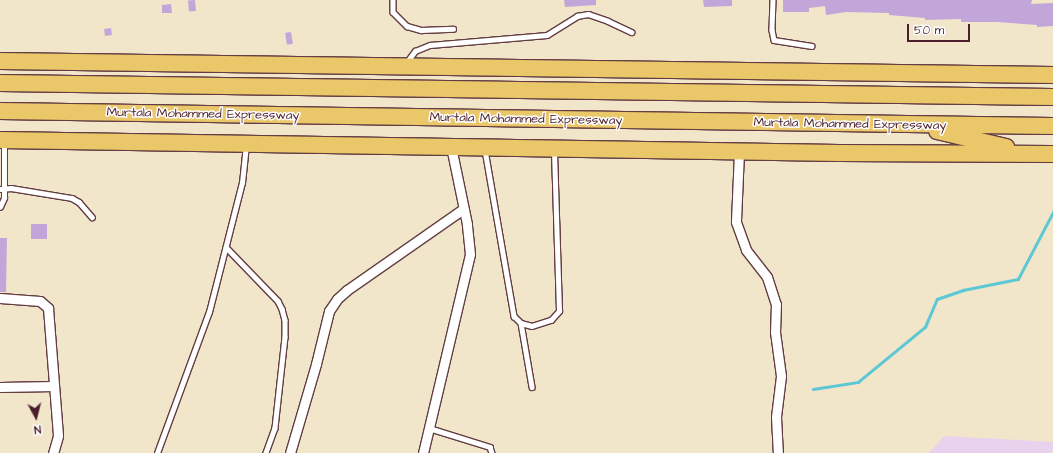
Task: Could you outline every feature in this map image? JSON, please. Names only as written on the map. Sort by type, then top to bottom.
[{"type":"highway","points":[[0,61],[1048,75]]},
{"type":"highway","points":[[896,95],[1048,75]]},
{"type":"highway","points":[[0,82],[1053,97]]},
{"type":"highway","name":"Murtala Mohammed Expressway","points":[[0,111],[1053,126]]},
{"type":"highway","points":[[906,124],[1035,154]]},
{"type":"highway","points":[[2,140],[739,152],[1053,154]]},
{"type":"street","points":[[423,453],[470,254],[451,147]]},
{"type":"street","points":[[739,152],[736,222],[746,250],[767,277],[776,304],[775,332],[781,376],[776,417],[778,453]]},
{"type":"street","points":[[290,453],[316,364],[329,310],[336,299],[463,209]]},
{"type":"street","points":[[0,298],[40,301],[48,308],[52,332],[58,436],[53,453]]},
{"type":"street","points":[[0,387],[54,386]]},
{"type":"lane","points":[[393,0],[393,12],[407,26],[421,30],[453,29]]},
{"type":"lane","points":[[774,0],[772,30],[774,40],[812,46]]},
{"type":"lane","points":[[404,66],[415,51],[430,45],[547,35],[577,16],[588,14],[632,32]]},
{"type":"lane","points":[[0,208],[4,198],[2,188],[2,140]]},
{"type":"lane","points":[[157,453],[209,312],[242,183],[246,144]]},
{"type":"lane","points":[[485,148],[514,316],[521,323],[532,326],[551,320],[559,311],[554,149]]},
{"type":"lane","points":[[2,188],[72,198],[79,202],[92,217]]},
{"type":"lane","points":[[226,247],[278,301],[284,314],[285,337],[275,428],[266,453]]},
{"type":"lane","points":[[521,323],[532,387]]},
{"type":"lane","points":[[429,428],[490,447],[492,453]]},
{"type":"shaded area","points":[[944,436],[1053,442],[1053,449],[1052,453],[929,453]]},
{"type":"building","points":[[195,0],[196,11],[189,12],[188,1]]},
{"type":"building","points":[[564,0],[596,0],[596,5],[565,7]]},
{"type":"building","points":[[703,0],[732,0],[732,6],[704,7]]},
{"type":"building","points":[[783,0],[1032,0],[1031,4],[1053,3],[1053,26],[1037,27],[1037,25],[997,22],[961,22],[961,19],[925,20],[925,18],[889,15],[889,13],[846,12],[826,15],[825,6],[809,8],[809,12],[783,12]]},
{"type":"building","points":[[171,4],[172,13],[162,13],[162,5]]},
{"type":"building","points":[[111,28],[112,35],[105,36],[104,29]]},
{"type":"building","points":[[291,32],[293,44],[287,45],[285,33]]},
{"type":"building","points":[[31,224],[47,224],[47,239],[31,239]]},
{"type":"building","points":[[0,238],[7,238],[6,292],[0,292]]},
{"type":"waterway","points":[[813,389],[858,382],[925,327],[937,299],[963,290],[1018,279],[1053,212]]}]
